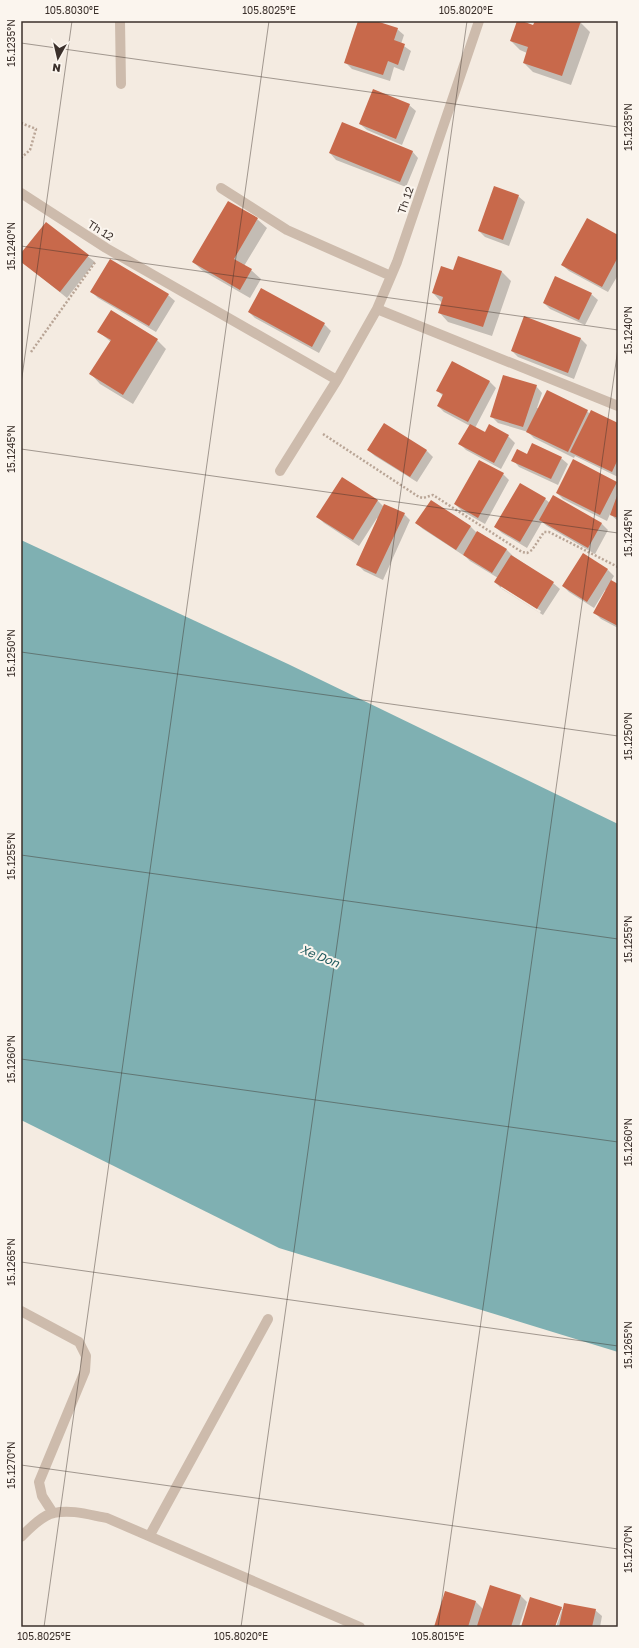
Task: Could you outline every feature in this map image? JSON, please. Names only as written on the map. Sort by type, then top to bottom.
[{"type":"street","points":[[120,21],[121,84]]},
{"type":"street","name":"Th 12","points":[[280,471],[337,380],[377,309],[391,276],[478,21]]},
{"type":"street","points":[[221,188],[287,230],[391,276]]},
{"type":"street","name":"Th 12","points":[[21,193],[106,248],[337,380]]},
{"type":"street","points":[[377,309],[618,406]]},
{"type":"street","points":[[21,1311],[79,1342],[86,1356],[85,1371],[39,1482],[42,1496],[53,1513]]},
{"type":"street","points":[[150,1535],[268,1320]]},
{"type":"street","points":[[21,1537],[34,1524],[53,1513],[80,1512],[107,1518],[150,1535],[360,1627]]},
{"type":"path","points":[[21,123],[36,129],[30,150],[21,158]]},
{"type":"path","points":[[31,352],[106,248]]},
{"type":"path","points":[[309,425],[419,497],[423,498],[433,495],[522,552],[527,553],[532,550],[544,532],[550,532],[618,567]]},
{"type":"water","name":"Xe Don","points":[[21,540],[288,664],[618,824],[618,1352],[279,1248],[21,1120]]},
{"type":"building","points":[[358,21],[376,21],[398,28],[394,40],[405,44],[398,65],[388,61],[383,75],[344,63]]},
{"type":"building","points":[[517,21],[522,21],[533,25],[535,21],[581,21],[562,76],[523,63],[528,47],[510,41]]},
{"type":"building","points":[[373,89],[410,104],[396,139],[359,124]]},
{"type":"building","points":[[342,122],[413,151],[400,182],[329,153]]},
{"type":"building","points":[[494,186],[519,195],[503,240],[478,231]]},
{"type":"building","points":[[228,201],[258,218],[234,259],[252,269],[240,290],[192,262]]},
{"type":"building","points":[[587,218],[618,235],[618,257],[602,287],[561,265]]},
{"type":"building","points":[[46,222],[89,255],[60,292],[21,262],[21,253]]},
{"type":"building","points":[[458,256],[502,271],[483,327],[438,313],[443,297],[432,293],[441,266],[453,270]]},
{"type":"building","points":[[110,259],[169,294],[149,326],[90,292]]},
{"type":"building","points":[[555,276],[592,293],[579,320],[543,303]]},
{"type":"building","points":[[261,288],[325,323],[312,347],[248,312]]},
{"type":"building","points":[[111,310],[158,339],[123,395],[89,374],[111,340],[97,332]]},
{"type":"building","points":[[524,316],[581,338],[568,373],[511,351]]},
{"type":"building","points":[[452,361],[490,381],[468,422],[437,406],[443,394],[436,391]]},
{"type":"building","points":[[503,375],[537,385],[523,427],[490,417]]},
{"type":"building","points":[[547,390],[588,410],[568,452],[526,432]]},
{"type":"building","points":[[591,410],[618,423],[618,459],[612,472],[570,452]]},
{"type":"building","points":[[384,423],[427,450],[410,477],[367,450]]},
{"type":"building","points":[[470,424],[485,432],[489,424],[509,435],[494,463],[458,444]]},
{"type":"building","points":[[532,443],[562,457],[551,479],[511,461],[517,449],[527,454]]},
{"type":"building","points":[[573,459],[617,482],[600,515],[556,493]]},
{"type":"building","points":[[479,460],[504,473],[478,518],[454,504]]},
{"type":"building","points":[[342,477],[378,500],[353,540],[316,517]]},
{"type":"building","points":[[520,483],[546,498],[520,542],[494,527]]},
{"type":"building","points":[[618,493],[618,518],[610,515]]},
{"type":"building","points":[[553,495],[602,523],[588,548],[539,520]]},
{"type":"building","points":[[431,500],[471,526],[456,550],[415,523]]},
{"type":"building","points":[[384,504],[405,513],[376,574],[356,565]]},
{"type":"building","points":[[477,531],[507,549],[492,573],[463,555]]},
{"type":"building","points":[[583,553],[608,569],[587,602],[562,586]]},
{"type":"building","points":[[511,555],[554,582],[537,609],[494,582]]},
{"type":"building","points":[[611,580],[618,584],[618,626],[593,613]]},
{"type":"building","points":[[490,1585],[521,1595],[511,1627],[477,1626]]},
{"type":"building","points":[[445,1591],[476,1601],[468,1627],[434,1627]]},
{"type":"building","points":[[530,1597],[562,1607],[555,1627],[521,1627]]},
{"type":"building","points":[[564,1603],[596,1609],[592,1627],[559,1627]]}]
